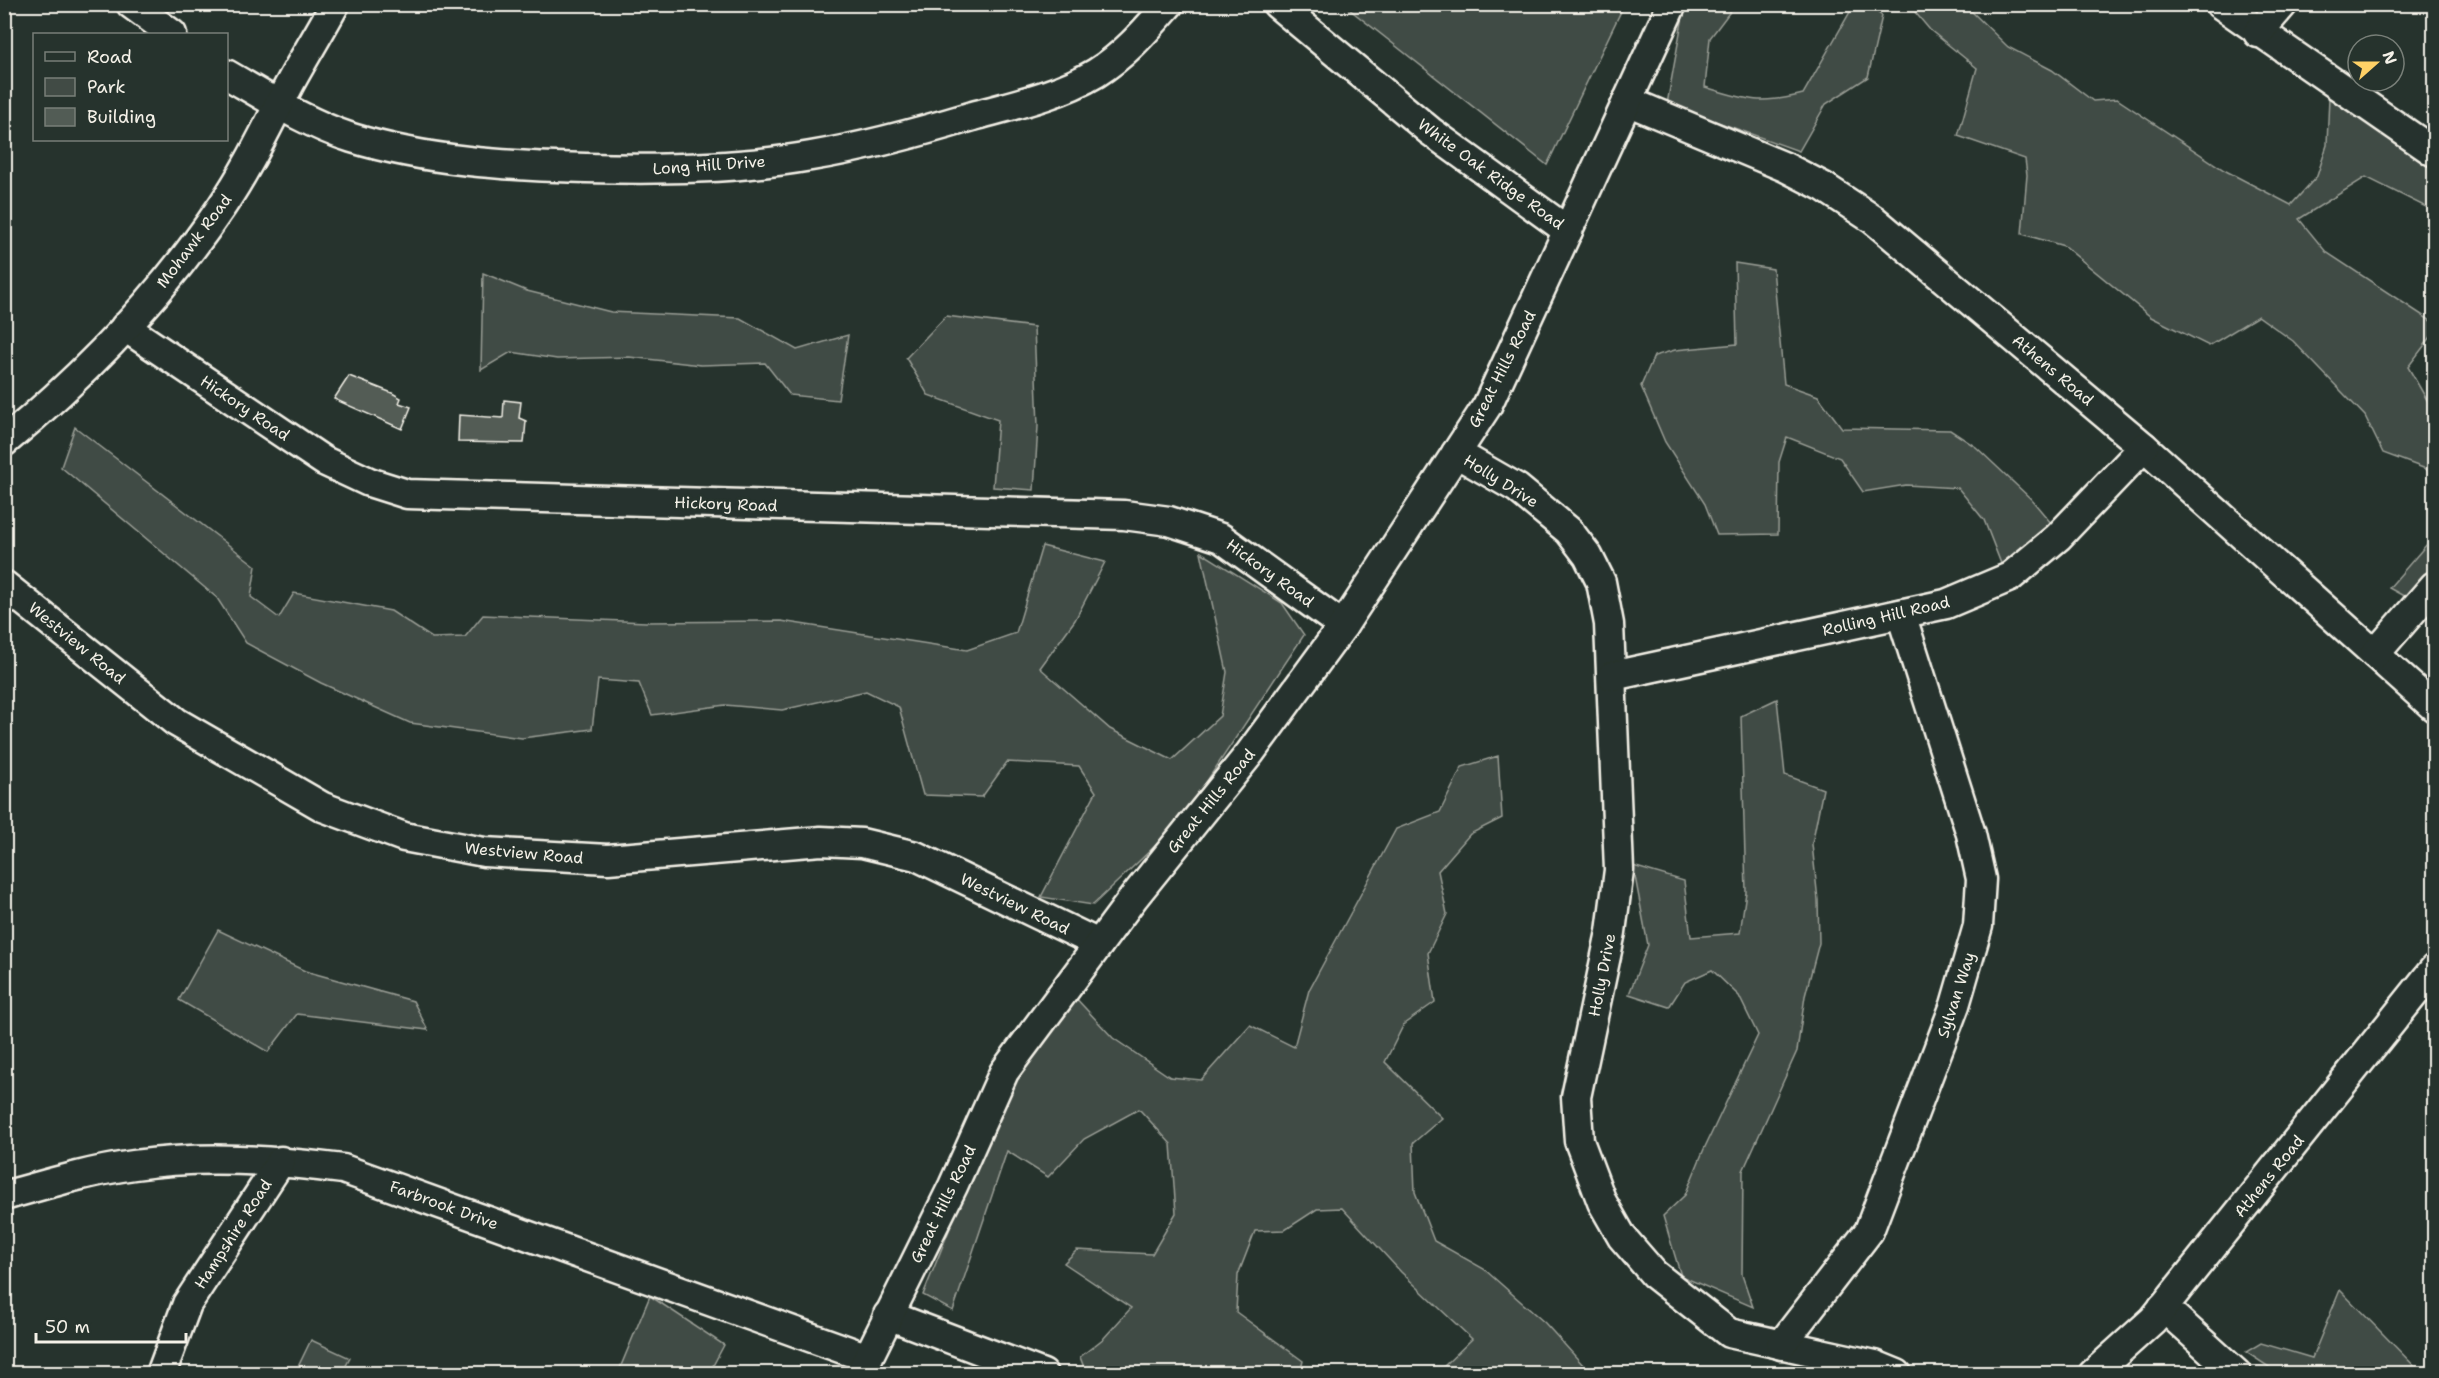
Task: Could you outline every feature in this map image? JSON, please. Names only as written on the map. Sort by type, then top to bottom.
[{"type":"street","points":[[131,4],[171,33]]},
{"type":"street","name":"Mohawk Road","points":[[4,442],[47,406],[125,327],[178,266],[222,207],[249,163],[336,4]]},
{"type":"street","name":"Long Hill Drive","points":[[228,75],[279,105],[351,137],[416,153],[506,166],[647,170],[744,164],[811,156],[899,137],[1040,97],[1094,75],[1117,59],[1169,4]]},
{"type":"street","name":"White Oak Ridge Road","points":[[1277,4],[1430,131],[1568,231],[1672,4]]},
{"type":"street","points":[[2220,4],[2258,33],[2434,152]]},
{"type":"street","points":[[2258,33],[2283,4]]},
{"type":"street","name":"Athens Road","points":[[1627,101],[1785,167],[1824,187],[1874,220],[2145,447],[2434,707]]},
{"type":"street","name":"Great Hills Road","points":[[864,1366],[954,1186],[1004,1072],[1099,944],[1250,753],[1343,626],[1487,406],[1568,231]]},
{"type":"street","name":"Hickory Road","points":[[125,327],[324,461],[369,482],[407,494],[1113,515],[1169,521],[1221,538],[1343,626]]},
{"type":"street","name":"Rolling Hill Road","points":[[1612,676],[1946,604],[2010,577],[2058,537],[2145,447]]},
{"type":"street","name":"Holly Drive","points":[[1456,453],[1540,504],[1569,531],[1588,556],[1601,582],[1609,624],[1619,870],[1611,932],[1576,1097],[1579,1141],[1602,1203],[1622,1237],[1654,1274],[1729,1333],[1875,1365],[1898,1374]]},
{"type":"street","name":"Westview Road","points":[[4,585],[176,722],[323,807],[404,837],[484,852],[608,859],[821,841],[862,843],[916,856],[1099,944]]},
{"type":"street","points":[[2376,654],[2434,586]]},
{"type":"street","name":"Sylvan Way","points":[[1781,1345],[1869,1231],[1955,1005],[1978,926],[1981,879],[1971,834],[1901,614]]},
{"type":"street","name":"Athens Road","points":[[2093,1374],[2153,1320],[2434,969]]},
{"type":"street","name":"Farbrook Drive","points":[[4,1196],[64,1178],[133,1165],[203,1159],[281,1161],[344,1169],[864,1366]]},
{"type":"street","name":"Hampshire Road","points":[[161,1374],[187,1304],[281,1161]]},
{"type":"street","points":[[2163,1307],[2237,1374]]},
{"type":"street","points":[[888,1315],[1043,1374]]},
{"type":"green space","points":[[1344,5],[1624,5],[1547,165]]},
{"type":"green space","points":[[1685,5],[1735,5],[1710,38],[1705,87],[1754,100],[1803,94],[1854,5],[1868,5],[1882,16],[1868,77],[1826,104],[1799,151],[1667,104]]},
{"type":"green space","points":[[1909,5],[1965,5],[2008,47],[2052,70],[2093,101],[2117,99],[2224,170],[2291,205],[2317,176],[2327,145],[2329,97],[2434,167],[2434,211],[2366,177],[2299,219],[2326,252],[2434,323],[2434,333],[2408,367],[2434,412],[2434,478],[2426,469],[2383,453],[2365,416],[2293,341],[2258,316],[2209,346],[2151,317],[2064,246],[2022,234],[2027,175],[2025,159],[1958,136],[1977,68],[1930,30]]},
{"type":"green space","points":[[1735,263],[1773,269],[1784,384],[1818,396],[1842,428],[1950,430],[1976,447],[2031,499],[2057,530],[2002,566],[1984,520],[1958,488],[1906,485],[1863,492],[1840,458],[1787,437],[1779,462],[1778,534],[1717,535],[1705,504],[1665,442],[1641,386],[1654,356],[1675,350],[1737,344]]},
{"type":"green space","points":[[483,273],[527,291],[611,312],[740,318],[797,350],[848,335],[838,400],[790,395],[765,363],[701,365],[629,357],[557,359],[511,352],[481,370]]},
{"type":"green space","points":[[946,316],[1034,327],[1038,426],[1034,490],[993,487],[998,420],[928,395],[906,358]]},
{"type":"green space","points":[[75,427],[256,566],[251,597],[279,618],[294,593],[391,611],[432,638],[465,637],[483,615],[646,622],[781,621],[967,650],[1016,633],[1042,546],[1105,562],[1075,620],[1040,668],[1110,729],[1172,760],[1220,716],[1227,672],[1201,552],[1282,603],[1304,635],[1179,823],[1093,905],[1041,897],[1096,792],[1079,766],[1007,762],[982,797],[923,795],[899,707],[866,691],[782,710],[725,705],[652,715],[639,683],[598,680],[592,729],[522,738],[410,723],[321,683],[246,643],[217,598],[61,467]]},
{"type":"green space","points":[[2434,536],[2434,572],[2411,600],[2389,588]]},
{"type":"green space","points":[[1777,699],[1785,775],[1823,789],[1812,844],[1818,900],[1819,943],[1805,996],[1797,1051],[1743,1171],[1742,1275],[1753,1307],[1681,1276],[1663,1216],[1685,1195],[1704,1149],[1758,1035],[1739,996],[1712,970],[1685,982],[1669,1007],[1629,994],[1648,945],[1633,866],[1684,881],[1691,937],[1740,933],[1746,892],[1741,716]]},
{"type":"green space","points":[[1498,756],[1502,818],[1470,834],[1438,871],[1447,914],[1428,953],[1435,1002],[1404,1024],[1385,1062],[1442,1118],[1413,1143],[1415,1192],[1434,1241],[1484,1269],[1545,1323],[1584,1366],[1584,1373],[1437,1373],[1472,1339],[1401,1272],[1342,1208],[1317,1209],[1285,1230],[1255,1231],[1238,1275],[1236,1312],[1303,1361],[1300,1373],[1086,1373],[1080,1357],[1104,1338],[1131,1308],[1064,1263],[1077,1250],[1152,1254],[1176,1213],[1171,1144],[1139,1109],[1084,1139],[1048,1177],[1007,1151],[953,1311],[923,1295],[1002,1099],[1071,993],[1113,1038],[1170,1077],[1201,1080],[1250,1025],[1294,1047],[1309,990],[1396,829],[1440,812],[1462,767]]},
{"type":"green space","points":[[218,930],[305,971],[413,1001],[428,1030],[297,1014],[268,1052],[179,1000]]},
{"type":"green space","points":[[2340,1290],[2421,1373],[2278,1373],[2246,1352],[2261,1343],[2312,1358]]},
{"type":"green space","points":[[650,1296],[724,1345],[709,1373],[618,1373]]},
{"type":"green space","points":[[311,1340],[350,1358],[342,1373],[295,1373]]},
{"type":"building","points":[[349,376],[392,393],[401,398],[399,403],[411,407],[402,429],[334,399]]},
{"type":"building","points":[[504,400],[521,402],[519,418],[526,421],[524,443],[458,442],[459,415],[503,418]]}]
